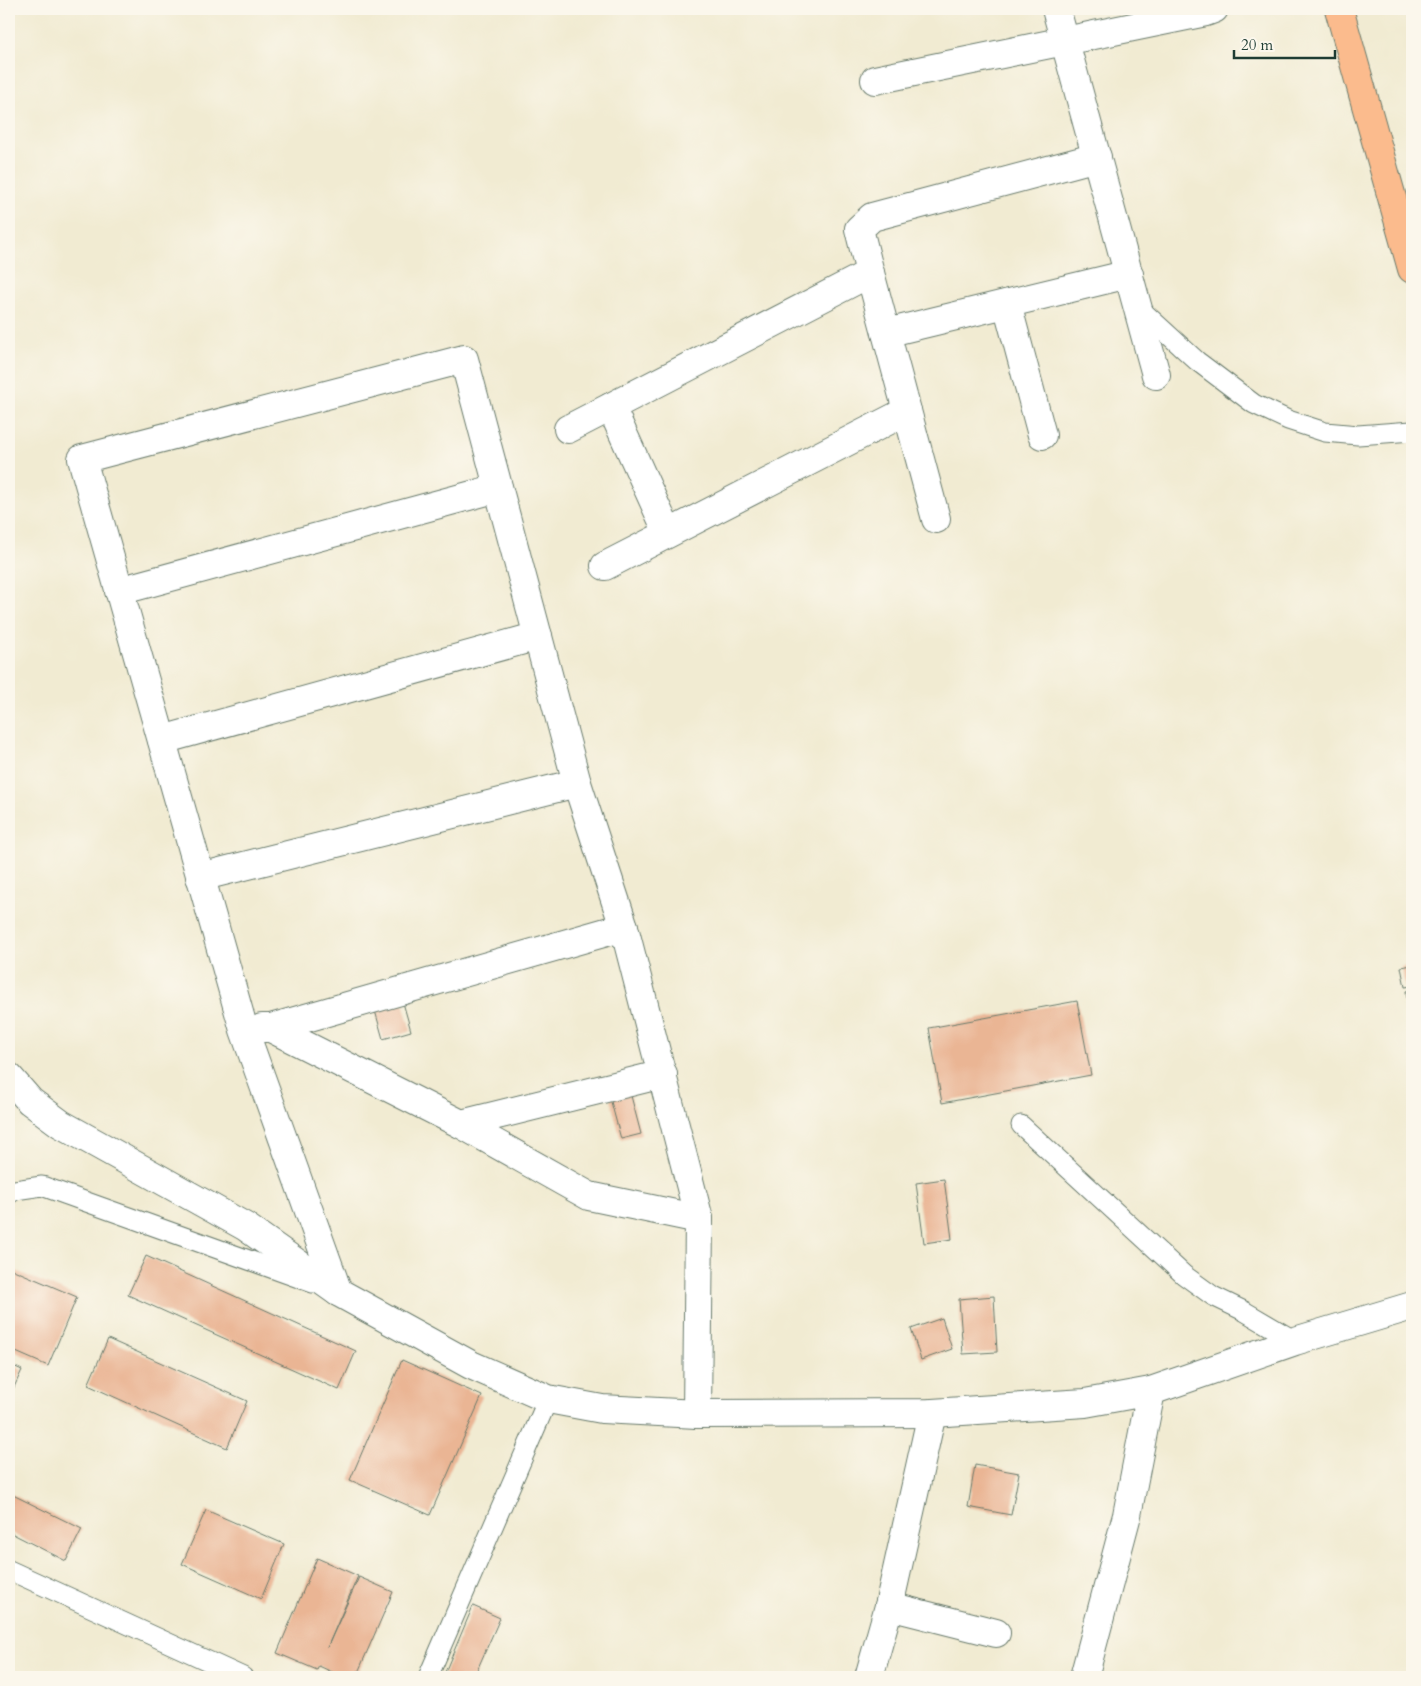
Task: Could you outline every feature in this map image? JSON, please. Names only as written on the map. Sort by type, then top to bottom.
[{"type":"highway","points":[[1339,9],[1412,269]]},
{"type":"street","points":[[1056,9],[1156,375]]},
{"type":"street","points":[[875,80],[1214,9]]},
{"type":"street","points":[[936,519],[860,229],[872,217],[1097,157]]},
{"type":"street","points":[[568,429],[870,273]]},
{"type":"street","points":[[886,333],[1129,274]]},
{"type":"street","points":[[1007,304],[1042,435]]},
{"type":"street","points":[[338,1292],[244,1030],[82,459],[464,359],[577,783],[624,927],[664,1074],[700,1219],[697,1414]]},
{"type":"street","points":[[610,406],[668,534]]},
{"type":"street","points":[[606,566],[907,411]]},
{"type":"street","points":[[119,591],[498,488]]},
{"type":"street","points":[[162,740],[538,636]]},
{"type":"street","points":[[200,877],[577,783]]},
{"type":"street","points":[[244,1030],[272,1028],[624,927]]},
{"type":"street","points":[[272,1028],[461,1124],[588,1196],[700,1219]]},
{"type":"street","points":[[461,1124],[664,1074]]},
{"type":"street","points":[[9,1077],[30,1101],[61,1124],[246,1227],[338,1292],[471,1365],[548,1399],[602,1409],[697,1414],[932,1413],[1085,1403],[1151,1391],[1295,1341],[1412,1306]]},
{"type":"street","points":[[1084,1677],[1127,1515],[1151,1391]]},
{"type":"street","points":[[869,1677],[889,1606],[932,1413]]},
{"type":"street","points":[[889,1606],[996,1634]]},
{"type":"lane","points":[[1138,307],[1197,361],[1254,404],[1288,420],[1325,432],[1358,435],[1412,431]]},
{"type":"lane","points":[[1020,1125],[1184,1275],[1213,1296],[1244,1311],[1295,1341]]},
{"type":"lane","points":[[9,1194],[15,1190],[42,1186],[338,1292]]},
{"type":"lane","points":[[428,1677],[548,1399]]},
{"type":"lane","points":[[9,1570],[243,1677]]},
{"type":"building","points":[[1412,965],[1412,986],[1405,987],[1401,967]]},
{"type":"building","points":[[1412,990],[1412,1015],[1409,1015],[1406,991]]},
{"type":"building","points":[[402,999],[411,1031],[383,1039],[374,1007]]},
{"type":"building","points":[[1077,1001],[1091,1075],[942,1103],[929,1028]]},
{"type":"building","points":[[630,1092],[641,1134],[621,1139],[610,1098]]},
{"type":"building","points":[[944,1179],[952,1239],[924,1243],[916,1183]]},
{"type":"building","points":[[146,1256],[356,1351],[339,1390],[128,1295]]},
{"type":"building","points":[[9,1268],[77,1297],[48,1366],[9,1349]]},
{"type":"building","points":[[994,1296],[997,1352],[963,1354],[959,1299]]},
{"type":"building","points":[[942,1318],[952,1349],[921,1360],[911,1329]]},
{"type":"building","points":[[108,1339],[247,1401],[227,1448],[88,1385]]},
{"type":"building","points":[[402,1360],[482,1396],[430,1515],[350,1480]]},
{"type":"building","points":[[9,1364],[22,1370],[9,1398]]},
{"type":"building","points":[[975,1465],[1019,1473],[1011,1515],[968,1507]]},
{"type":"building","points":[[9,1493],[82,1529],[66,1561],[9,1532]]},
{"type":"building","points":[[206,1510],[284,1544],[261,1599],[182,1564]]},
{"type":"building","points":[[317,1558],[358,1576],[327,1648],[359,1577],[393,1592],[356,1677],[343,1677],[319,1666],[317,1670],[277,1653]]},
{"type":"building","points":[[473,1606],[500,1618],[474,1677],[443,1677]]}]
